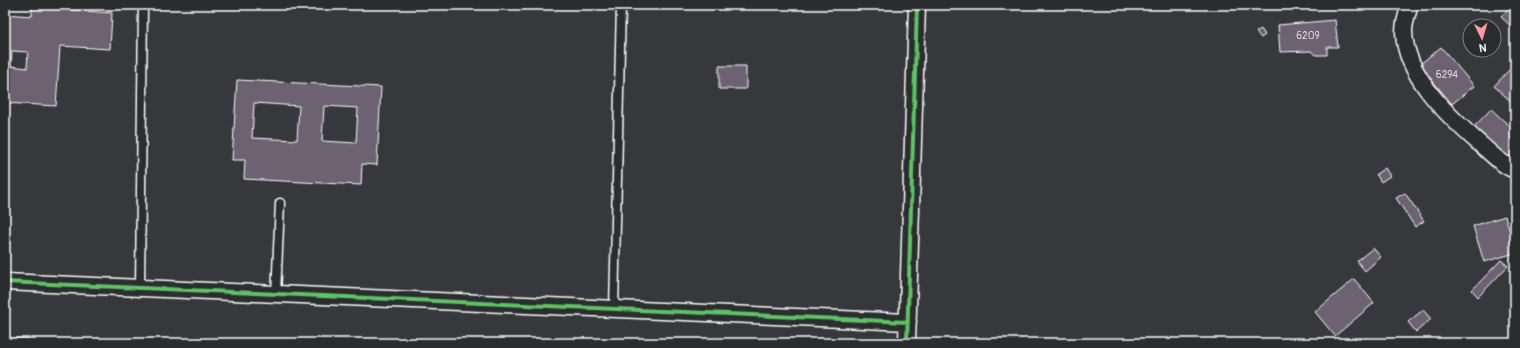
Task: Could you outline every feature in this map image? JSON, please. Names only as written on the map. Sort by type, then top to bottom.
[{"type":"street","points":[[907,343],[917,5]]},
{"type":"street","points":[[1410,5],[1406,18],[1405,36],[1410,58],[1416,74],[1457,124],[1502,163],[1515,170]]},
{"type":"street","points":[[5,282],[908,322]]},
{"type":"lane","points":[[140,287],[143,5]]},
{"type":"lane","points":[[614,309],[620,5]]},
{"type":"lane","points":[[276,295],[280,203]]},
{"type":"building","points":[[32,7],[112,13],[110,49],[60,46],[56,106],[5,103],[5,14],[32,16]],"holes":[[[12,51],[28,52],[27,68],[11,66]]]},
{"type":"building","points":[[1508,9],[1515,16],[1515,30],[1501,17]]},
{"type":"building","points":[[1335,20],[1338,47],[1327,47],[1327,55],[1315,55],[1311,51],[1280,52],[1278,25]]},
{"type":"building","points":[[1261,29],[1265,35],[1261,38],[1256,32]]},
{"type":"building","points":[[1441,47],[1474,86],[1452,104],[1419,65]]},
{"type":"building","points":[[719,66],[746,66],[746,89],[719,89]]},
{"type":"building","points":[[1511,68],[1515,72],[1515,105],[1494,86]]},
{"type":"building","points":[[237,80],[381,87],[377,165],[362,164],[361,185],[244,179],[245,160],[232,160]],"holes":[[[254,103],[299,106],[297,140],[252,138]],[[324,106],[358,108],[356,143],[322,141]]]},
{"type":"building","points":[[1491,109],[1515,131],[1515,152],[1508,159],[1473,128]]},
{"type":"building","points":[[1385,168],[1390,176],[1381,182],[1376,174]]},
{"type":"building","points":[[1405,193],[1424,221],[1415,227],[1396,198]]},
{"type":"building","points":[[1505,216],[1515,248],[1515,253],[1484,262],[1473,226]]},
{"type":"building","points":[[1373,248],[1381,257],[1365,271],[1357,261]]},
{"type":"building","points":[[1501,260],[1508,266],[1478,297],[1472,290]]},
{"type":"building","points":[[1354,279],[1374,303],[1335,336],[1315,312]]},
{"type":"building","points":[[1423,310],[1431,319],[1416,332],[1408,322]]},
{"type":"building","points":[[5,338],[28,339],[27,343],[5,343]]},
{"type":"building","points":[[85,340],[107,341],[107,343],[84,343]]},
{"type":"cycle path","points":[[907,343],[917,5]]},
{"type":"cycle path","points":[[5,282],[908,322]]}]
